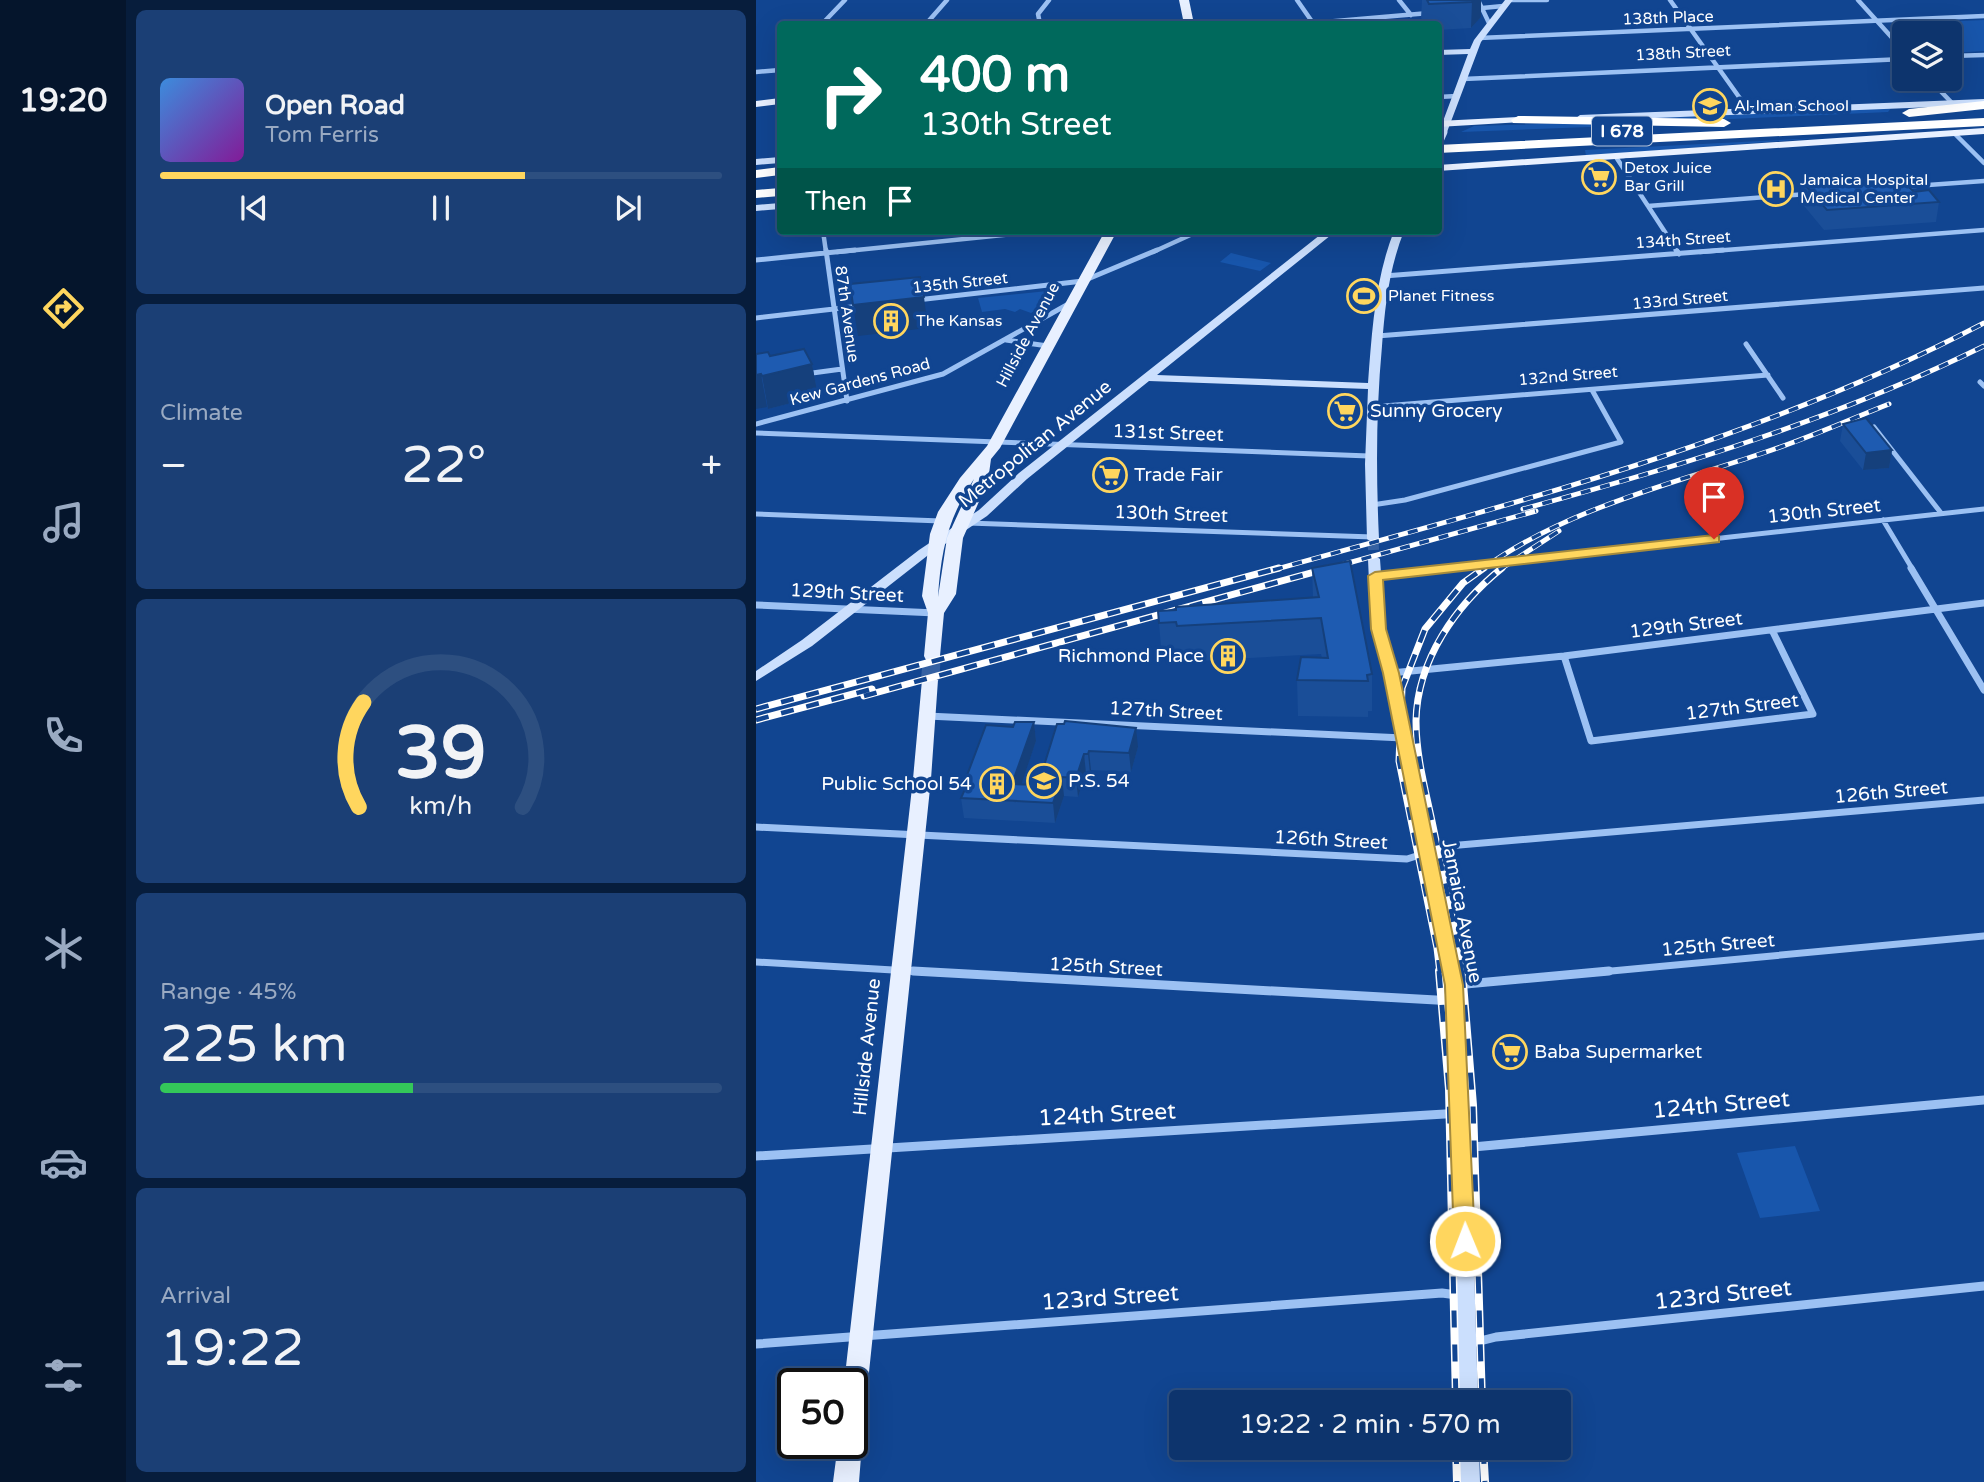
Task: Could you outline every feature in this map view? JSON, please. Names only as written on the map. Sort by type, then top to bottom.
[{"type":"highway","points":[[1842,122],[1984,104]]},
{"type":"highway","name":"I 678","points":[[1442,129],[1806,124],[1984,114]]},
{"type":"highway","points":[[1518,120],[1806,124]]},
{"type":"highway","name":"I 678","points":[[1442,149],[1951,129],[1984,122]]},
{"type":"highway","points":[[1808,144],[1951,129]]},
{"type":"highway","points":[[756,174],[777,172]]},
{"type":"highway","points":[[756,184],[777,182]]},
{"type":"highway","points":[[756,194],[777,192]]},
{"type":"main road","points":[[1184,0],[1188,21]]},
{"type":"main road","points":[[1442,129],[1479,38],[1507,2]]},
{"type":"main road","points":[[1442,53],[1474,51]]},
{"type":"main road","points":[[756,104],[777,101]]},
{"type":"main road","points":[[1442,129],[1518,120],[1984,104]]},
{"type":"main road","points":[[756,115],[777,113]]},
{"type":"main road","points":[[1442,168],[1903,137],[1951,129],[1984,131]]},
{"type":"main road","points":[[756,162],[777,160]]},
{"type":"main road","points":[[756,208],[777,206]]},
{"type":"main road","name":"Hillside Avenue","points":[[932,656],[936,613],[930,596],[942,522],[967,478],[985,460],[996,442],[1109,235]]},
{"type":"main road","name":"Metropolitan Avenue","points":[[756,677],[983,513],[1023,476],[1150,378],[1326,235]]},
{"type":"main road","points":[[1373,538],[1369,456],[1370,407],[1384,276],[1398,235]]},
{"type":"main road","points":[[1150,378],[1372,386]]},
{"type":"main road","name":"Hillside Avenue","points":[[936,613],[948,594],[954,544],[976,492],[985,460]]},
{"type":"main road","points":[[976,492],[995,493],[1023,476]]},
{"type":"main road","name":"Jamaica Avenue","points":[[1374,559],[1378,629],[1391,673],[1455,993],[1461,1113],[1468,1390]]},
{"type":"main road","name":"Hillside Avenue","points":[[857,1368],[930,680]]},
{"type":"main road","points":[[846,1482],[848,1459]]},
{"type":"main road","points":[[1469,1460],[1470,1482]]},
{"type":"street","points":[[825,21],[845,0]]},
{"type":"street","points":[[929,21],[947,0]]},
{"type":"street","points":[[1039,21],[1037,16],[1049,0]]},
{"type":"street","points":[[1297,0],[1312,21]]},
{"type":"street","points":[[1399,0],[1411,15]]},
{"type":"street","points":[[1478,0],[1489,23]]},
{"type":"street","points":[[1464,10],[1507,2],[1547,0]]},
{"type":"street","points":[[1670,0],[1749,111]]},
{"type":"street","points":[[1858,0],[1892,38]]},
{"type":"street","points":[[1338,21],[1440,12]]},
{"type":"street","name":"138th Place","points":[[1479,38],[1984,16]]},
{"type":"street","points":[[1962,56],[1984,55]]},
{"type":"street","name":"138th Street","points":[[1463,79],[1892,60]]},
{"type":"street","points":[[756,72],[777,70]]},
{"type":"street","points":[[1940,91],[1952,103]]},
{"type":"street","points":[[1442,97],[1457,96]]},
{"type":"street","points":[[1951,129],[1984,163]]},
{"type":"street","points":[[1616,157],[1679,254]]},
{"type":"street","points":[[1895,188],[1984,181]]},
{"type":"street","points":[[1647,206],[1813,194]]},
{"type":"street","name":"134th Street","points":[[1384,276],[1984,230]]},
{"type":"street","name":"87th Avenue","points":[[824,235],[847,401]]},
{"type":"street","points":[[756,260],[1004,235]]},
{"type":"street","points":[[1083,281],[1190,235]]},
{"type":"street","name":"135th Street","points":[[912,300],[1083,281]]},
{"type":"street","name":"133rd Street","points":[[1377,335],[1984,288]]},
{"type":"street","name":"Kew Gardens Road","points":[[756,424],[943,374],[1072,301]]},
{"type":"street","points":[[756,317],[871,305]]},
{"type":"street","points":[[1005,340],[1048,346]]},
{"type":"street","points":[[1746,344],[1783,398]]},
{"type":"street","points":[[794,375],[842,369]]},
{"type":"street","name":"132nd Street","points":[[1370,407],[1768,375]]},
{"type":"street","points":[[1372,505],[1405,500],[1621,442],[1592,390]]},
{"type":"street","points":[[1874,427],[1941,513]]},
{"type":"street","name":"131st Street","points":[[756,433],[1369,456]]},
{"type":"street","name":"130th Street","points":[[1375,576],[1984,509]]},
{"type":"street","points":[[756,514],[942,522]]},
{"type":"street","points":[[1883,520],[1984,690]]},
{"type":"street","name":"130th Street","points":[[963,526],[1373,538]]},
{"type":"street","name":"129th Street","points":[[1391,673],[1564,656],[1984,603]]},
{"type":"street","name":"129th Street","points":[[756,605],[936,613]]},
{"type":"street","name":"127th Street","points":[[1564,656],[1591,741],[1813,714],[1772,630]]},
{"type":"street","name":"127th Street","points":[[926,716],[1403,738]]},
{"type":"street","name":"126th Street","points":[[756,827],[1407,859],[1448,846],[1984,800]]},
{"type":"street","name":"125th Street","points":[[756,962],[900,971],[1455,993],[1984,936]]},
{"type":"street","name":"124th Street","points":[[1462,1148],[1984,1100]]},
{"type":"street","name":"124th Street","points":[[756,1157],[880,1147],[1461,1113]]},
{"type":"street","name":"123rd Street","points":[[1467,1344],[1496,1337],[1984,1286]]},
{"type":"street","name":"123rd Street","points":[[756,1344],[1442,1293],[1466,1296]]},
{"type":"shaded area","points":[[1984,20],[1984,51],[1962,52],[1960,21]]},
{"type":"shaded area","points":[[1891,108],[1888,112],[1710,120],[1623,118]]},
{"type":"shaded area","points":[[1668,124],[1461,132],[1474,126]]},
{"type":"shaded area","points":[[1819,138],[1586,156],[1585,150]]},
{"type":"shaded area","points":[[1231,253],[1271,263],[1260,271],[1220,262]]},
{"type":"shaded area","points":[[1057,290],[1052,301],[1031,313],[1020,309],[1015,312],[1005,309],[982,312],[978,298]]},
{"type":"shaded area","points":[[1795,1146],[1820,1211],[1760,1218],[1737,1153]]},
{"type":"building","points":[[1427,0],[1473,0],[1429,4]]},
{"type":"building","points":[[1825,179],[1838,184],[1902,180],[1914,192],[1929,190],[1939,202],[1827,210],[1802,181]]},
{"type":"building","points":[[920,277],[924,297],[853,305],[850,284]]},
{"type":"building","points":[[804,349],[812,364],[762,376],[756,375],[756,354],[768,352],[770,356]]},
{"type":"building","points":[[1866,418],[1892,450],[1866,453],[1843,424]]},
{"type":"building","points":[[1350,561],[1372,674],[1367,675],[1368,681],[1297,680],[1301,657],[1328,658],[1321,618],[1177,626],[1176,622],[1159,623],[1158,611],[1176,610],[1176,607],[1319,597],[1312,568]]},
{"type":"building","points":[[1065,721],[1136,728],[1129,753],[1089,751],[1084,754],[1076,778],[1062,777],[1053,803],[961,798],[986,725],[1013,727],[1015,722],[1034,722],[1012,784],[1038,785],[1057,724],[1064,724]]},
{"type":"tunnel","points":[[1373,539],[1374,559]]},
{"type":"tunnel","points":[[930,680],[932,656]]},
{"type":"railway","points":[[1273,570],[1546,493],[1725,435],[1813,402],[1984,323]]},
{"type":"railway","points":[[1523,509],[1641,476],[1757,439],[1872,396],[1984,346]]},
{"type":"railway","points":[[1483,568],[1513,549],[1580,515],[1793,443],[1889,404]]},
{"type":"railway","points":[[1323,570],[1536,511]]},
{"type":"railway","points":[[1502,568],[1559,531]]},
{"type":"railway","points":[[756,709],[1279,568]]},
{"type":"railway","points":[[864,696],[1329,568]]},
{"type":"railway","points":[[1440,973],[1399,761],[1402,688],[1425,629],[1463,583],[1483,568]]},
{"type":"railway","points":[[1462,973],[1420,761],[1416,734],[1418,698],[1423,677],[1442,636],[1469,599],[1502,568]]},
{"type":"railway","points":[[756,720],[872,689]]},
{"type":"railway","points":[[1439,971],[1449,1089],[1456,1390]]},
{"type":"railway","points":[[1462,971],[1473,1105],[1482,1390]]},
{"type":"railway","points":[[1456,1460],[1457,1482]]},
{"type":"railway","points":[[1484,1460],[1485,1482]]},
{"type":"place","name":"Al-Iman School","points":[[1710,106]]},
{"type":"place","name":"Detox Juice Bar Grill","points":[[1599,177]]},
{"type":"place","name":"Jamaica Hospital Medical Center","points":[[1776,189]]},
{"type":"place","name":"Planet Fitness","points":[[1364,296]]},
{"type":"place","name":"The Kansas","points":[[891,321]]},
{"type":"place","name":"Sunny Grocery","points":[[1345,411]]},
{"type":"place","name":"Trade Fair","points":[[1110,475]]},
{"type":"place","name":"Richmond Place","points":[[1228,656]]},
{"type":"place","name":"P.S. 54","points":[[1044,781]]},
{"type":"place","name":"Public School 54","points":[[997,784]]},
{"type":"place","name":"Baba Supermarket","points":[[1510,1052]]},
{"type":"route","points":[[1465,1241],[1461,1098],[1454,985],[1391,673],[1378,629],[1375,576],[1714,539]]}]
